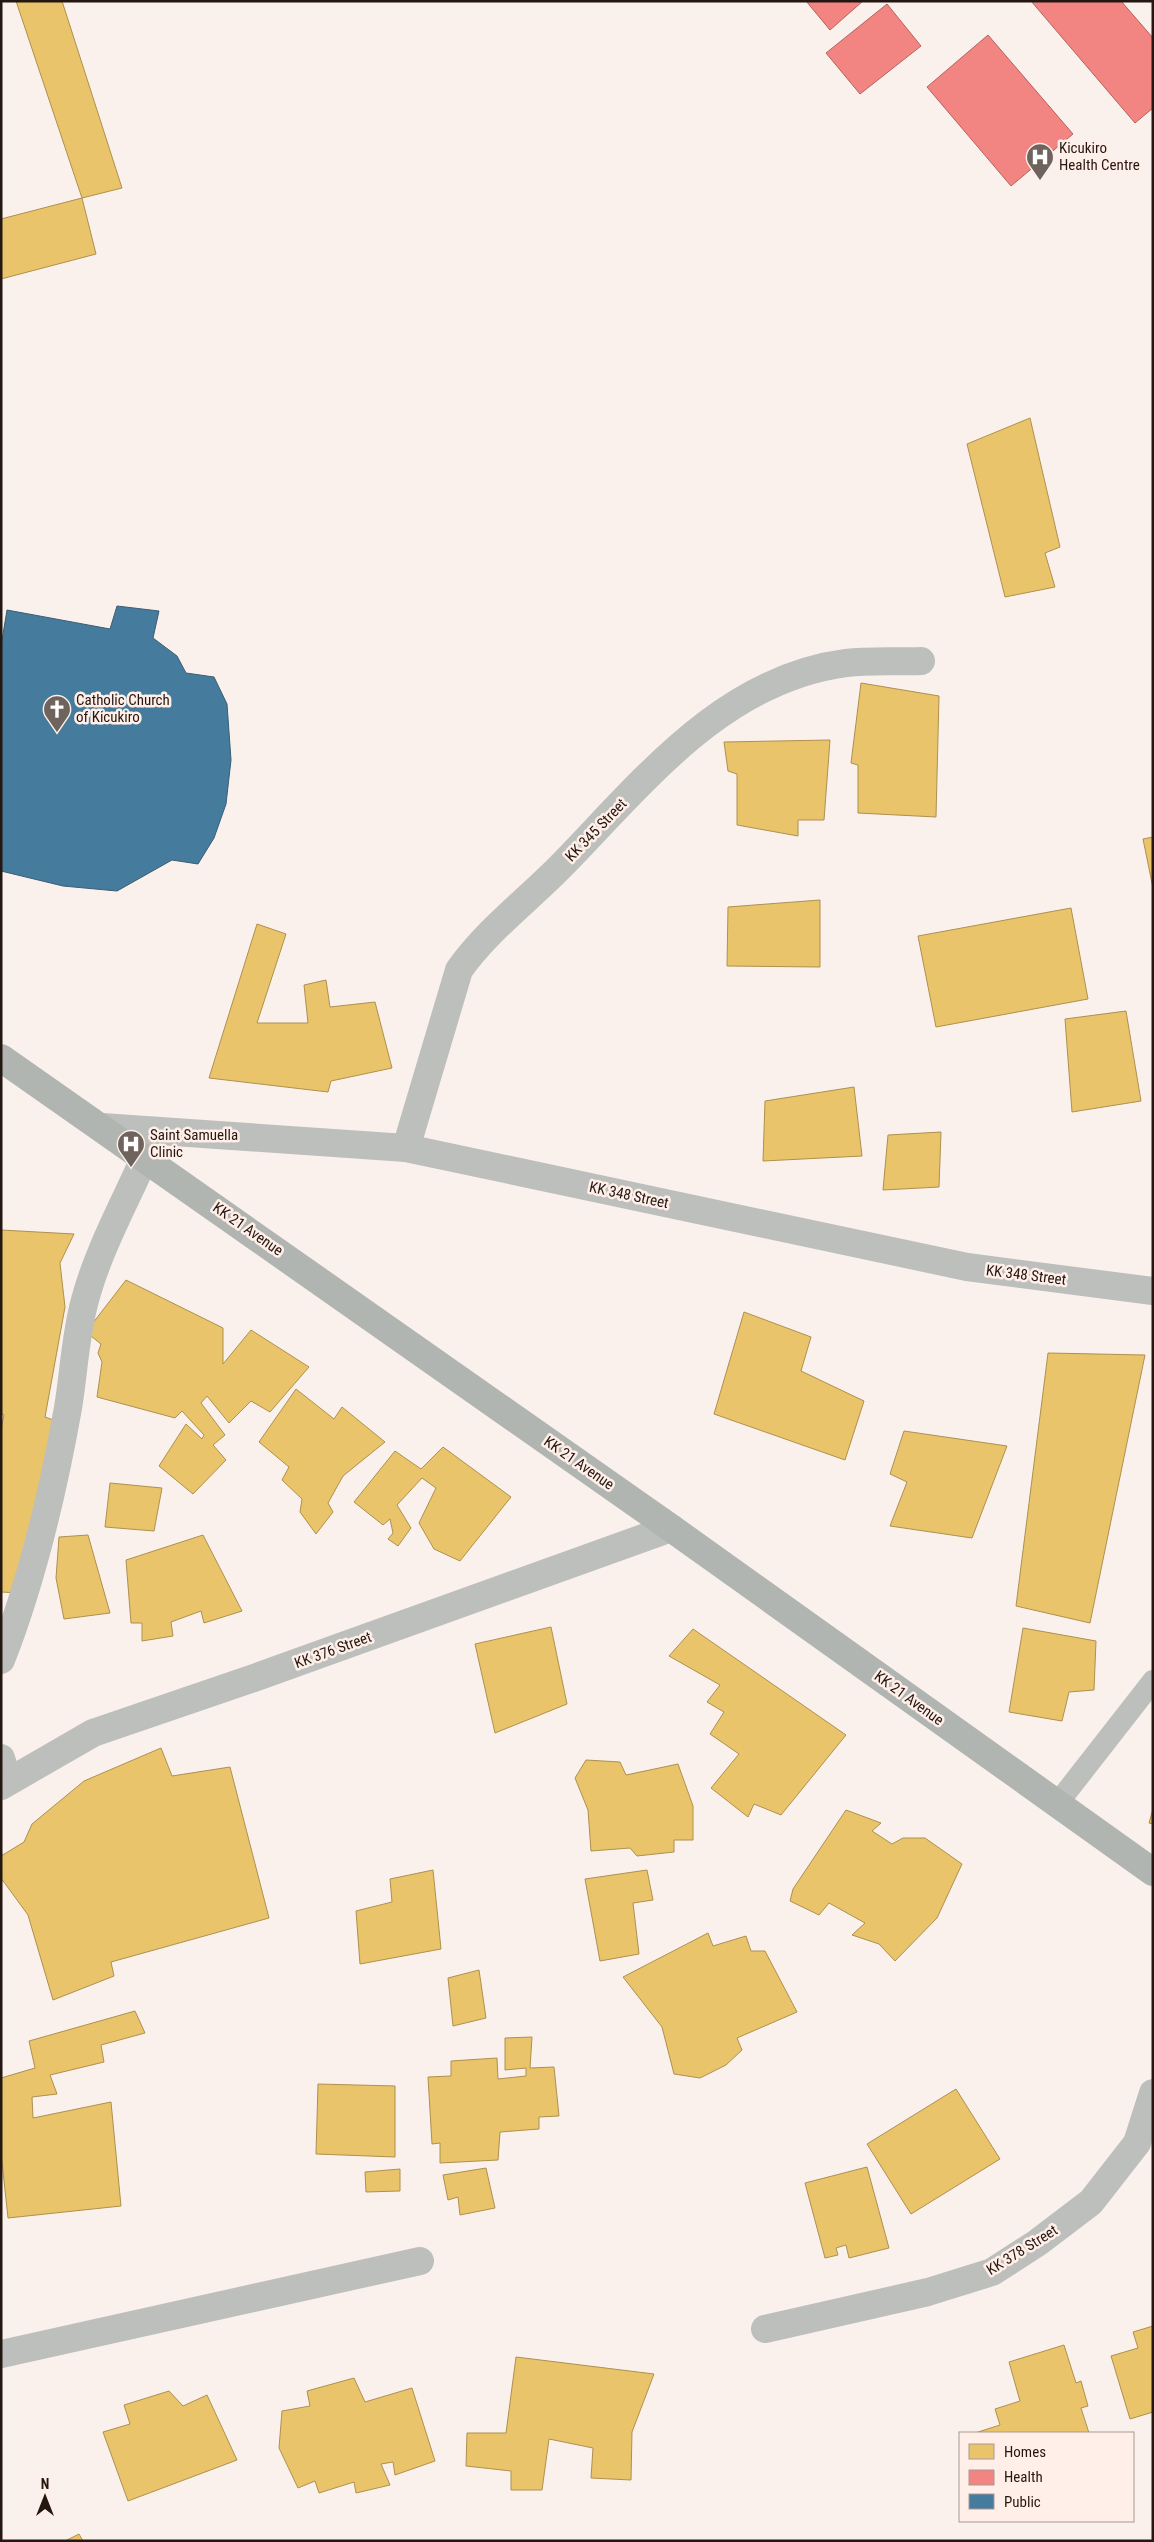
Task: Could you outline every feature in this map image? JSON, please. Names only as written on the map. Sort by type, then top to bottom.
[{"type":"main road","name":"KK 21 Avenue","points":[[1,1058],[145,1157],[671,1528],[1153,1872]]},
{"type":"street","name":"KK 345 Street","points":[[406,1148],[459,970],[474,948],[537,890],[665,758],[710,720],[735,703],[794,675],[846,663],[921,661]]},
{"type":"street","name":"KK 348 Street","points":[[102,1127],[406,1148],[967,1267],[1153,1291]]},
{"type":"street","points":[[1,1660],[18,1617],[33,1567],[68,1408],[77,1334],[85,1299],[95,1268],[145,1157]]},
{"type":"street","name":"KK 376 Street","points":[[4,1775],[94,1733],[264,1675],[671,1528]]},
{"type":"street","name":"KK 378 Street","points":[[765,2329],[928,2292],[992,2272],[1037,2243],[1091,2202],[1136,2143],[1153,2093]]},
{"type":"street","points":[[1,2354],[420,2261]]},
{"type":"lane","points":[[1057,1804],[1153,1681]]},
{"type":"building: Homes","points":[[16,1],[62,1],[122,188],[82,198]]},
{"type":"building: Homes","points":[[82,198],[96,254],[1,279],[1,219]]},
{"type":"building: Homes","points":[[1030,418],[1060,547],[1045,553],[1055,587],[1005,597],[967,444]]},
{"type":"building: Homes","points":[[861,683],[939,696],[936,817],[858,813],[858,765],[851,763]]},
{"type":"building: Homes","points":[[830,740],[824,820],[798,820],[798,836],[737,825],[737,774],[728,771],[724,742]]},
{"type":"building: Homes","points":[[1153,837],[1153,888],[1143,839]]},
{"type":"building: Homes","points":[[820,900],[820,967],[727,966],[728,907]]},
{"type":"building: Homes","points":[[1071,908],[1088,999],[936,1027],[918,936]]},
{"type":"building: Homes","points":[[257,924],[286,934],[257,1023],[308,1023],[304,985],[326,980],[330,1007],[375,1002],[392,1068],[331,1081],[328,1092],[209,1078]]},
{"type":"building: Homes","points":[[1126,1011],[1141,1101],[1072,1112],[1065,1019]]},
{"type":"building: Homes","points":[[854,1087],[862,1156],[763,1161],[765,1101]]},
{"type":"building: Homes","points":[[941,1132],[939,1187],[883,1190],[888,1135]]},
{"type":"building: Homes","points":[[1,1230],[74,1234],[60,1263],[65,1307],[45,1417],[59,1422],[20,1593],[1,1592],[1,1429],[4,1415],[1,1414]]},
{"type":"building: Homes","points":[[126,1280],[223,1328],[223,1364],[251,1330],[309,1367],[270,1412],[251,1401],[229,1423],[207,1396],[201,1403],[225,1435],[213,1445],[226,1460],[193,1494],[159,1466],[186,1424],[202,1439],[204,1435],[182,1411],[175,1418],[97,1397],[102,1362],[98,1353],[101,1344],[86,1332]]},
{"type":"building: Homes","points":[[744,1312],[811,1337],[801,1371],[864,1401],[845,1460],[714,1414]]},
{"type":"building: Homes","points":[[1048,1353],[1145,1355],[1090,1623],[1016,1606]]},
{"type":"building: Homes","points":[[296,1389],[334,1419],[342,1407],[385,1442],[343,1476],[328,1503],[333,1512],[316,1534],[300,1512],[302,1499],[282,1480],[289,1467],[259,1442]]},
{"type":"building: Homes","points":[[904,1431],[1007,1446],[972,1538],[890,1526],[907,1482],[890,1474]]},
{"type":"building: Homes","points":[[443,1447],[511,1497],[460,1561],[434,1549],[419,1523],[436,1488],[422,1478],[397,1505],[411,1528],[398,1546],[388,1539],[393,1533],[390,1519],[383,1525],[354,1502],[395,1451],[421,1469]]},
{"type":"building: Homes","points":[[110,1483],[162,1488],[154,1531],[105,1527]]},
{"type":"building: Homes","points":[[88,1535],[110,1613],[64,1619],[56,1578],[59,1537]]},
{"type":"building: Homes","points":[[203,1535],[242,1611],[204,1623],[201,1611],[171,1622],[173,1636],[142,1641],[142,1623],[131,1623],[126,1560]]},
{"type":"building: Homes","points":[[551,1627],[567,1704],[495,1733],[475,1644]]},
{"type":"building: Homes","points":[[1023,1628],[1096,1641],[1094,1690],[1069,1692],[1062,1721],[1009,1712]]},
{"type":"building: Homes","points":[[693,1629],[846,1735],[781,1815],[754,1804],[748,1817],[711,1788],[739,1754],[710,1734],[724,1712],[707,1702],[720,1685],[669,1656]]},
{"type":"building: Homes","points":[[161,1748],[172,1776],[230,1767],[269,1918],[111,1962],[114,1976],[53,2000],[28,1915],[1,1878],[1,1856],[24,1842],[32,1824],[84,1781]]},
{"type":"building: Homes","points":[[586,1760],[620,1762],[626,1775],[678,1764],[693,1806],[693,1840],[674,1840],[674,1852],[637,1856],[630,1848],[591,1851],[588,1810],[575,1778]]},
{"type":"building: Homes","points":[[1153,1809],[1153,1824],[1149,1823]]},
{"type":"building: Homes","points":[[846,1810],[881,1823],[872,1831],[892,1844],[903,1838],[925,1838],[962,1864],[937,1918],[895,1961],[879,1944],[852,1935],[865,1923],[829,1903],[819,1915],[790,1901],[793,1889]]},
{"type":"building: Homes","points":[[433,1870],[441,1949],[360,1964],[356,1911],[392,1902],[390,1879]]},
{"type":"building: Homes","points":[[647,1870],[653,1900],[633,1903],[639,1954],[600,1961],[585,1879]]},
{"type":"building: Homes","points":[[708,1933],[713,1946],[746,1936],[751,1951],[765,1951],[797,2012],[737,2038],[742,2050],[726,2065],[700,2078],[674,2074],[662,2027],[623,1977]]},
{"type":"building: Homes","points":[[479,1970],[486,2018],[453,2026],[448,1978]]},
{"type":"building: Homes","points":[[135,2011],[145,2033],[101,2045],[104,2062],[50,2075],[57,2094],[32,2097],[33,2118],[111,2102],[121,2206],[8,2218],[1,2153],[1,2078],[35,2068],[29,2041]]},
{"type":"building: Homes","points":[[532,2037],[530,2068],[554,2067],[559,2116],[539,2117],[539,2129],[500,2132],[498,2160],[440,2163],[440,2143],[432,2144],[428,2077],[451,2076],[451,2061],[497,2058],[498,2079],[526,2076],[526,2068],[505,2070],[505,2038]]},
{"type":"building: Homes","points":[[318,2084],[395,2086],[395,2157],[316,2154]]},
{"type":"building: Homes","points":[[956,2089],[1000,2159],[911,2214],[867,2144]]},
{"type":"building: Homes","points":[[867,2167],[889,2248],[849,2258],[846,2245],[836,2248],[838,2255],[825,2258],[805,2183]]},
{"type":"building: Homes","points":[[486,2168],[495,2208],[460,2215],[458,2197],[448,2200],[443,2175]]},
{"type":"building: Homes","points":[[400,2169],[400,2191],[366,2192],[365,2172]]},
{"type":"building: Homes","points":[[1153,2326],[1153,2412],[1130,2419],[1111,2356],[1138,2348],[1133,2332]]},
{"type":"building: Homes","points":[[1064,2345],[1076,2383],[1081,2381],[1088,2406],[1081,2408],[1089,2432],[978,2432],[1000,2425],[995,2409],[1020,2401],[1009,2362]]},
{"type":"building: Homes","points":[[516,2357],[654,2374],[632,2432],[631,2480],[591,2478],[593,2448],[549,2439],[542,2490],[511,2490],[511,2471],[466,2466],[467,2433],[506,2433]]},
{"type":"building: Homes","points":[[354,2378],[365,2402],[412,2388],[435,2461],[395,2475],[393,2462],[381,2464],[390,2485],[356,2493],[354,2482],[319,2493],[315,2481],[298,2488],[279,2448],[282,2411],[310,2406],[307,2391]]},
{"type":"building: Homes","points":[[169,2391],[183,2406],[207,2395],[237,2460],[128,2501],[103,2432],[130,2424],[124,2405]]},
{"type":"building: Homes","points":[[79,2534],[83,2541],[65,2541]]},
{"type":"building: Health","points":[[806,1],[863,1],[830,30]]},
{"type":"building: Health","points":[[1031,1],[1121,1],[1153,38],[1153,108],[1135,123]]},
{"type":"building: Health","points":[[887,4],[921,46],[860,94],[826,53]]},
{"type":"building: Health","points":[[988,35],[1073,134],[1011,186],[927,87]]},
{"type":"building: Public","points":[[117,606],[159,611],[153,638],[177,656],[186,673],[214,677],[227,704],[231,760],[226,804],[214,838],[198,864],[172,860],[117,891],[63,886],[1,871],[1,646],[7,610],[110,629]]},
{"type":"place","name":"Kicukiro Health Centre","points":[[1040,181]]},
{"type":"place","name":"Catholic Church of Kicukiro","points":[[57,733]]},
{"type":"place","name":"Saint Samuella Clinic","points":[[131,1168]]}]
